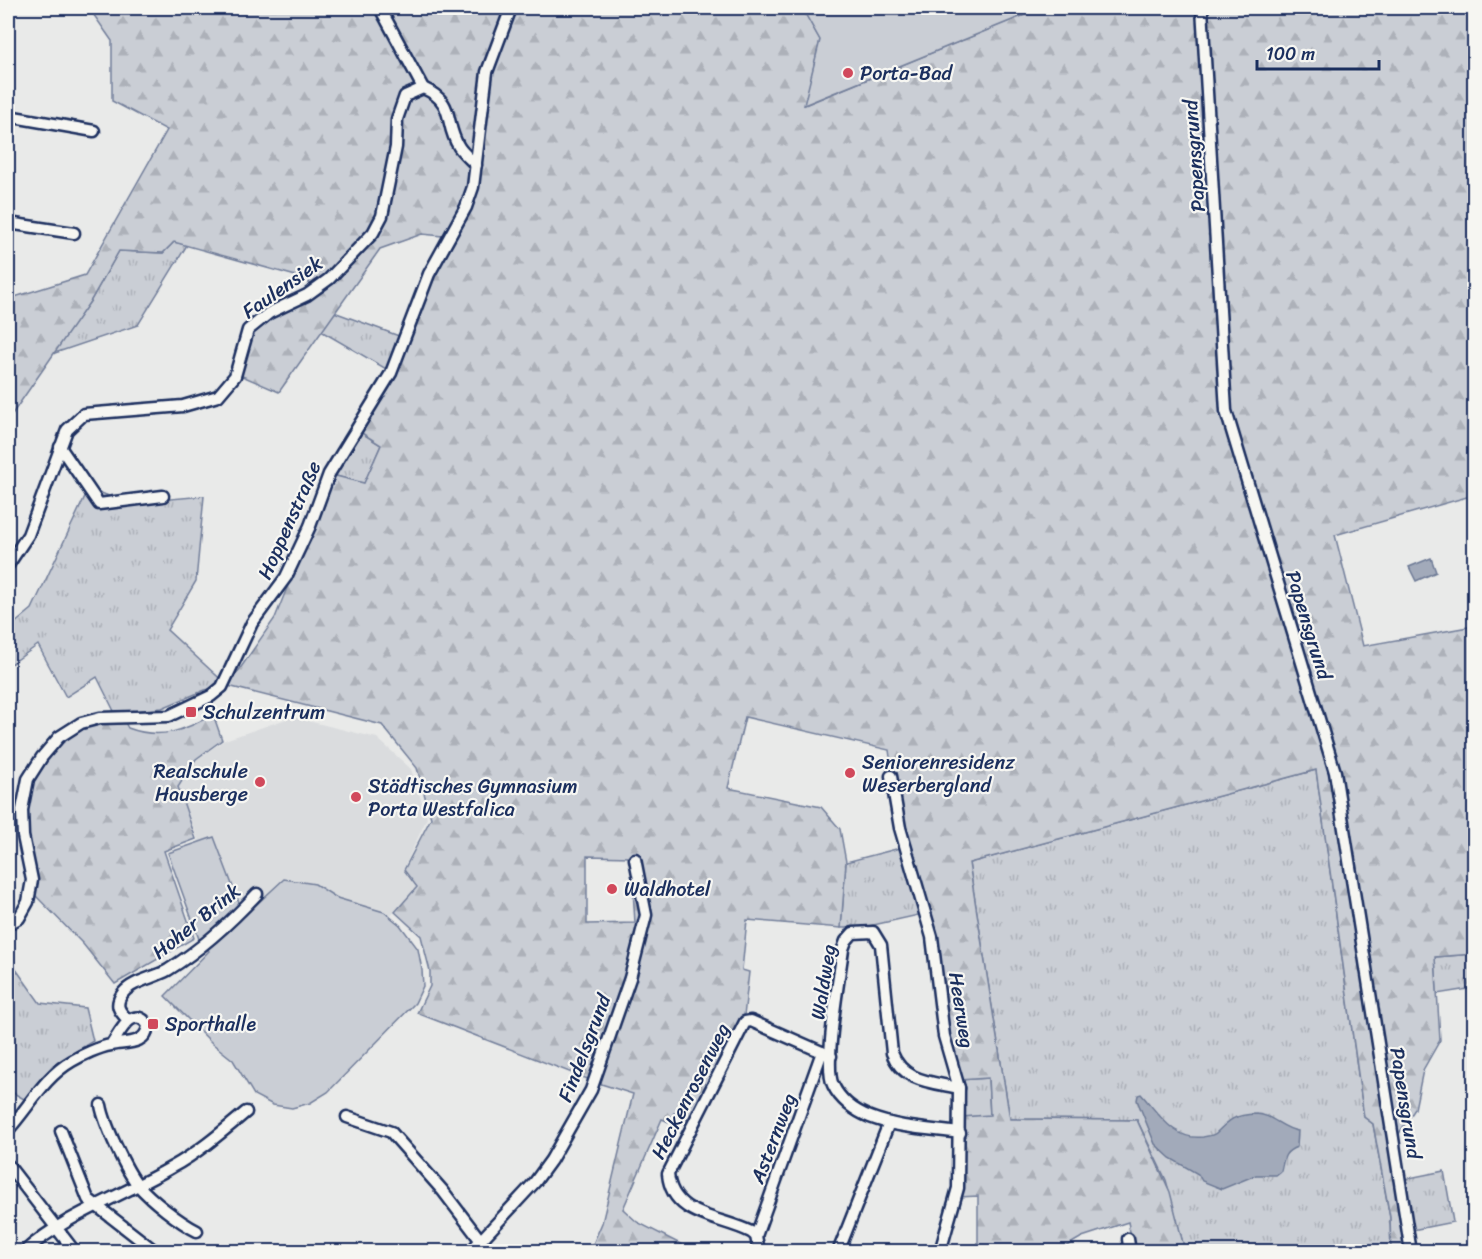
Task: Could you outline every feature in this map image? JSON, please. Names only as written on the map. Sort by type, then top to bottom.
[{"type":"street","points":[[380,8],[423,88],[436,94],[447,108],[458,146],[476,165]]},
{"type":"street","name":"Hoppenstraße","points":[[8,924],[19,918],[28,902],[32,880],[23,836],[21,810],[28,779],[42,757],[59,737],[81,723],[100,718],[170,716],[193,707],[222,687],[252,623],[276,594],[292,566],[329,474],[393,367],[429,274],[466,207],[476,165],[487,72],[511,8]]},
{"type":"street","name":"Papensgrund","points":[[1202,8],[1227,411],[1335,772],[1411,1251]]},
{"type":"street","name":"Faulensiek","points":[[8,565],[28,535],[67,430],[84,414],[183,406],[218,396],[235,376],[248,330],[269,313],[308,295],[329,279],[373,233],[382,216],[396,147],[397,119],[405,96],[423,88]]},
{"type":"street","points":[[8,116],[94,131]]},
{"type":"street","points":[[8,223],[74,232]]},
{"type":"street","points":[[60,447],[99,504],[163,496]]},
{"type":"street","name":"Heerweg","points":[[891,776],[900,828],[932,937],[944,1036],[959,1088],[958,1188],[940,1251]]},
{"type":"street","name":"Findelsgrund","points":[[470,1251],[535,1182],[556,1151],[591,1090],[630,978],[646,915],[635,859]]},
{"type":"street","name":"Hoher Brink","points":[[129,1020],[118,1010],[117,1004],[128,987],[169,969],[237,916],[257,894]]},
{"type":"street","name":"Waldweg","points":[[831,1083],[826,1054],[843,948],[850,936],[867,931],[878,937],[880,945],[892,1053],[895,1062],[906,1074],[915,1078],[959,1088]]},
{"type":"street","points":[[8,1130],[45,1083],[71,1061],[112,1044],[131,1042],[146,1035],[148,1025],[145,1021],[134,1017],[129,1020],[112,1044]]},
{"type":"street","name":"Heckenrosenweg","points":[[756,1236],[744,1228],[688,1209],[675,1198],[668,1174],[745,1022],[751,1022],[826,1054]]},
{"type":"street","name":"Asternweg","points":[[756,1236],[826,1054]]},
{"type":"street","points":[[815,1078],[825,1078],[852,1108],[889,1123],[960,1134]]},
{"type":"street","points":[[101,1105],[103,1118],[138,1185],[186,1225],[197,1231]]},
{"type":"street","points":[[24,1251],[55,1228],[198,1151],[246,1112]]},
{"type":"street","points":[[347,1117],[391,1132],[442,1191],[480,1240]]},
{"type":"street","points":[[838,1251],[889,1123]]},
{"type":"street","points":[[61,1131],[88,1199],[156,1251]]},
{"type":"street","points":[[8,1165],[75,1251]]},
{"type":"street","points":[[756,1236],[759,1251]]},
{"type":"street","points":[[1128,1239],[1130,1251]]},
{"type":"shaded area","points":[[292,717],[377,738],[411,769],[427,818],[403,870],[416,887],[390,917],[383,912],[337,898],[315,884],[244,917],[214,837],[199,842],[178,787],[197,759],[225,740]]},
{"type":"green space","points":[[89,8],[802,8],[820,40],[805,105],[1026,14],[1024,8],[1474,8],[1474,495],[1335,535],[1363,646],[1474,626],[1474,954],[1435,957],[1440,1040],[1423,1070],[1415,1109],[1391,1146],[1405,1251],[1391,1251],[1390,1217],[1373,1124],[1364,1117],[1316,770],[969,863],[1010,1119],[1137,1120],[1170,1192],[1185,1251],[1134,1251],[1128,1222],[1082,1237],[1058,1251],[978,1251],[978,1196],[959,1197],[961,1117],[990,1115],[988,1078],[959,1080],[950,1050],[937,967],[900,826],[889,750],[745,717],[728,788],[821,807],[840,829],[846,862],[841,928],[747,920],[742,970],[749,972],[744,1016],[690,1121],[674,1113],[669,1122],[662,1119],[623,1209],[637,1222],[694,1251],[590,1251],[602,1223],[633,1094],[598,1083],[417,1013],[430,986],[430,971],[421,936],[395,912],[417,887],[404,870],[431,818],[417,768],[382,725],[228,686],[275,618],[332,475],[364,483],[381,445],[357,430],[393,373],[431,276],[452,237],[422,234],[380,249],[279,392],[240,375],[249,334],[307,290],[310,280],[174,242],[163,253],[119,251],[91,300],[8,420],[8,299],[85,275],[167,130],[112,101],[112,41]],"holes":[[[587,856],[631,857],[635,923],[587,924]]]},
{"type":"green space","name":"Porta-Bad","points":[[802,8],[1024,8],[1027,14],[804,105],[820,40]]},
{"type":"green space","points":[[174,242],[187,245],[138,325],[52,354],[91,300],[119,251],[163,253]]},
{"type":"green space","points":[[334,312],[407,339],[393,373],[321,331]]},
{"type":"green space","points":[[357,430],[381,445],[364,484],[332,475]]},
{"type":"green space","points":[[89,488],[126,503],[204,496],[196,581],[167,630],[228,686],[205,690],[162,708],[115,713],[97,677],[66,697],[38,645],[8,666],[8,629],[32,609]]},
{"type":"green space","points":[[213,714],[222,740],[196,759],[178,787],[196,839],[164,851],[194,938],[115,984],[83,944],[34,894],[25,835],[30,782],[59,739],[81,725],[102,721],[124,721],[128,728],[140,732],[162,733],[182,729]]},
{"type":"green space","points":[[1316,770],[1364,1117],[1373,1124],[1390,1218],[1391,1251],[1185,1251],[1166,1180],[1137,1120],[1010,1119],[969,863]]},
{"type":"green space","points":[[214,837],[244,916],[284,879],[315,884],[337,898],[384,912],[400,925],[418,949],[423,986],[415,1003],[328,1092],[310,1103],[292,1108],[273,1105],[254,1095],[233,1060],[213,1044],[165,996],[209,951],[199,939],[168,853]]},
{"type":"green space","points":[[904,847],[923,914],[860,928],[841,928],[846,862]]},
{"type":"green space","points":[[1474,954],[1474,988],[1437,994],[1435,957]]},
{"type":"green space","points":[[8,958],[40,1003],[85,1008],[93,1041],[53,1065],[24,1099],[8,1090]]},
{"type":"green space","points":[[988,1078],[990,1116],[961,1117],[959,1080]]},
{"type":"green space","points":[[1444,1171],[1453,1222],[1412,1230],[1404,1179]]},
{"type":"water","points":[[1431,558],[1436,572],[1416,581],[1409,567]]},
{"type":"water","points":[[1141,1094],[1160,1117],[1183,1135],[1203,1137],[1212,1135],[1233,1119],[1242,1115],[1256,1114],[1267,1116],[1287,1128],[1298,1131],[1297,1147],[1287,1154],[1281,1171],[1276,1175],[1256,1175],[1222,1189],[1202,1181],[1198,1174],[1170,1158],[1155,1144],[1137,1100],[1138,1095]]},
{"type":"place","name":"Porta-Bad","points":[[848,73]]},
{"type":"place","name":"Schulzentrum","points":[[191,712]]},
{"type":"place","name":"Seniorenresidenz Weserbergland","points":[[850,773]]},
{"type":"place","name":"Realschule Hausberge","points":[[260,782]]},
{"type":"place","name":"Städtisches Gymnasium Porta Westfalica","points":[[356,797]]},
{"type":"place","name":"Waldhotel","points":[[612,889]]},
{"type":"place","name":"Sporthalle","points":[[153,1024]]}]
